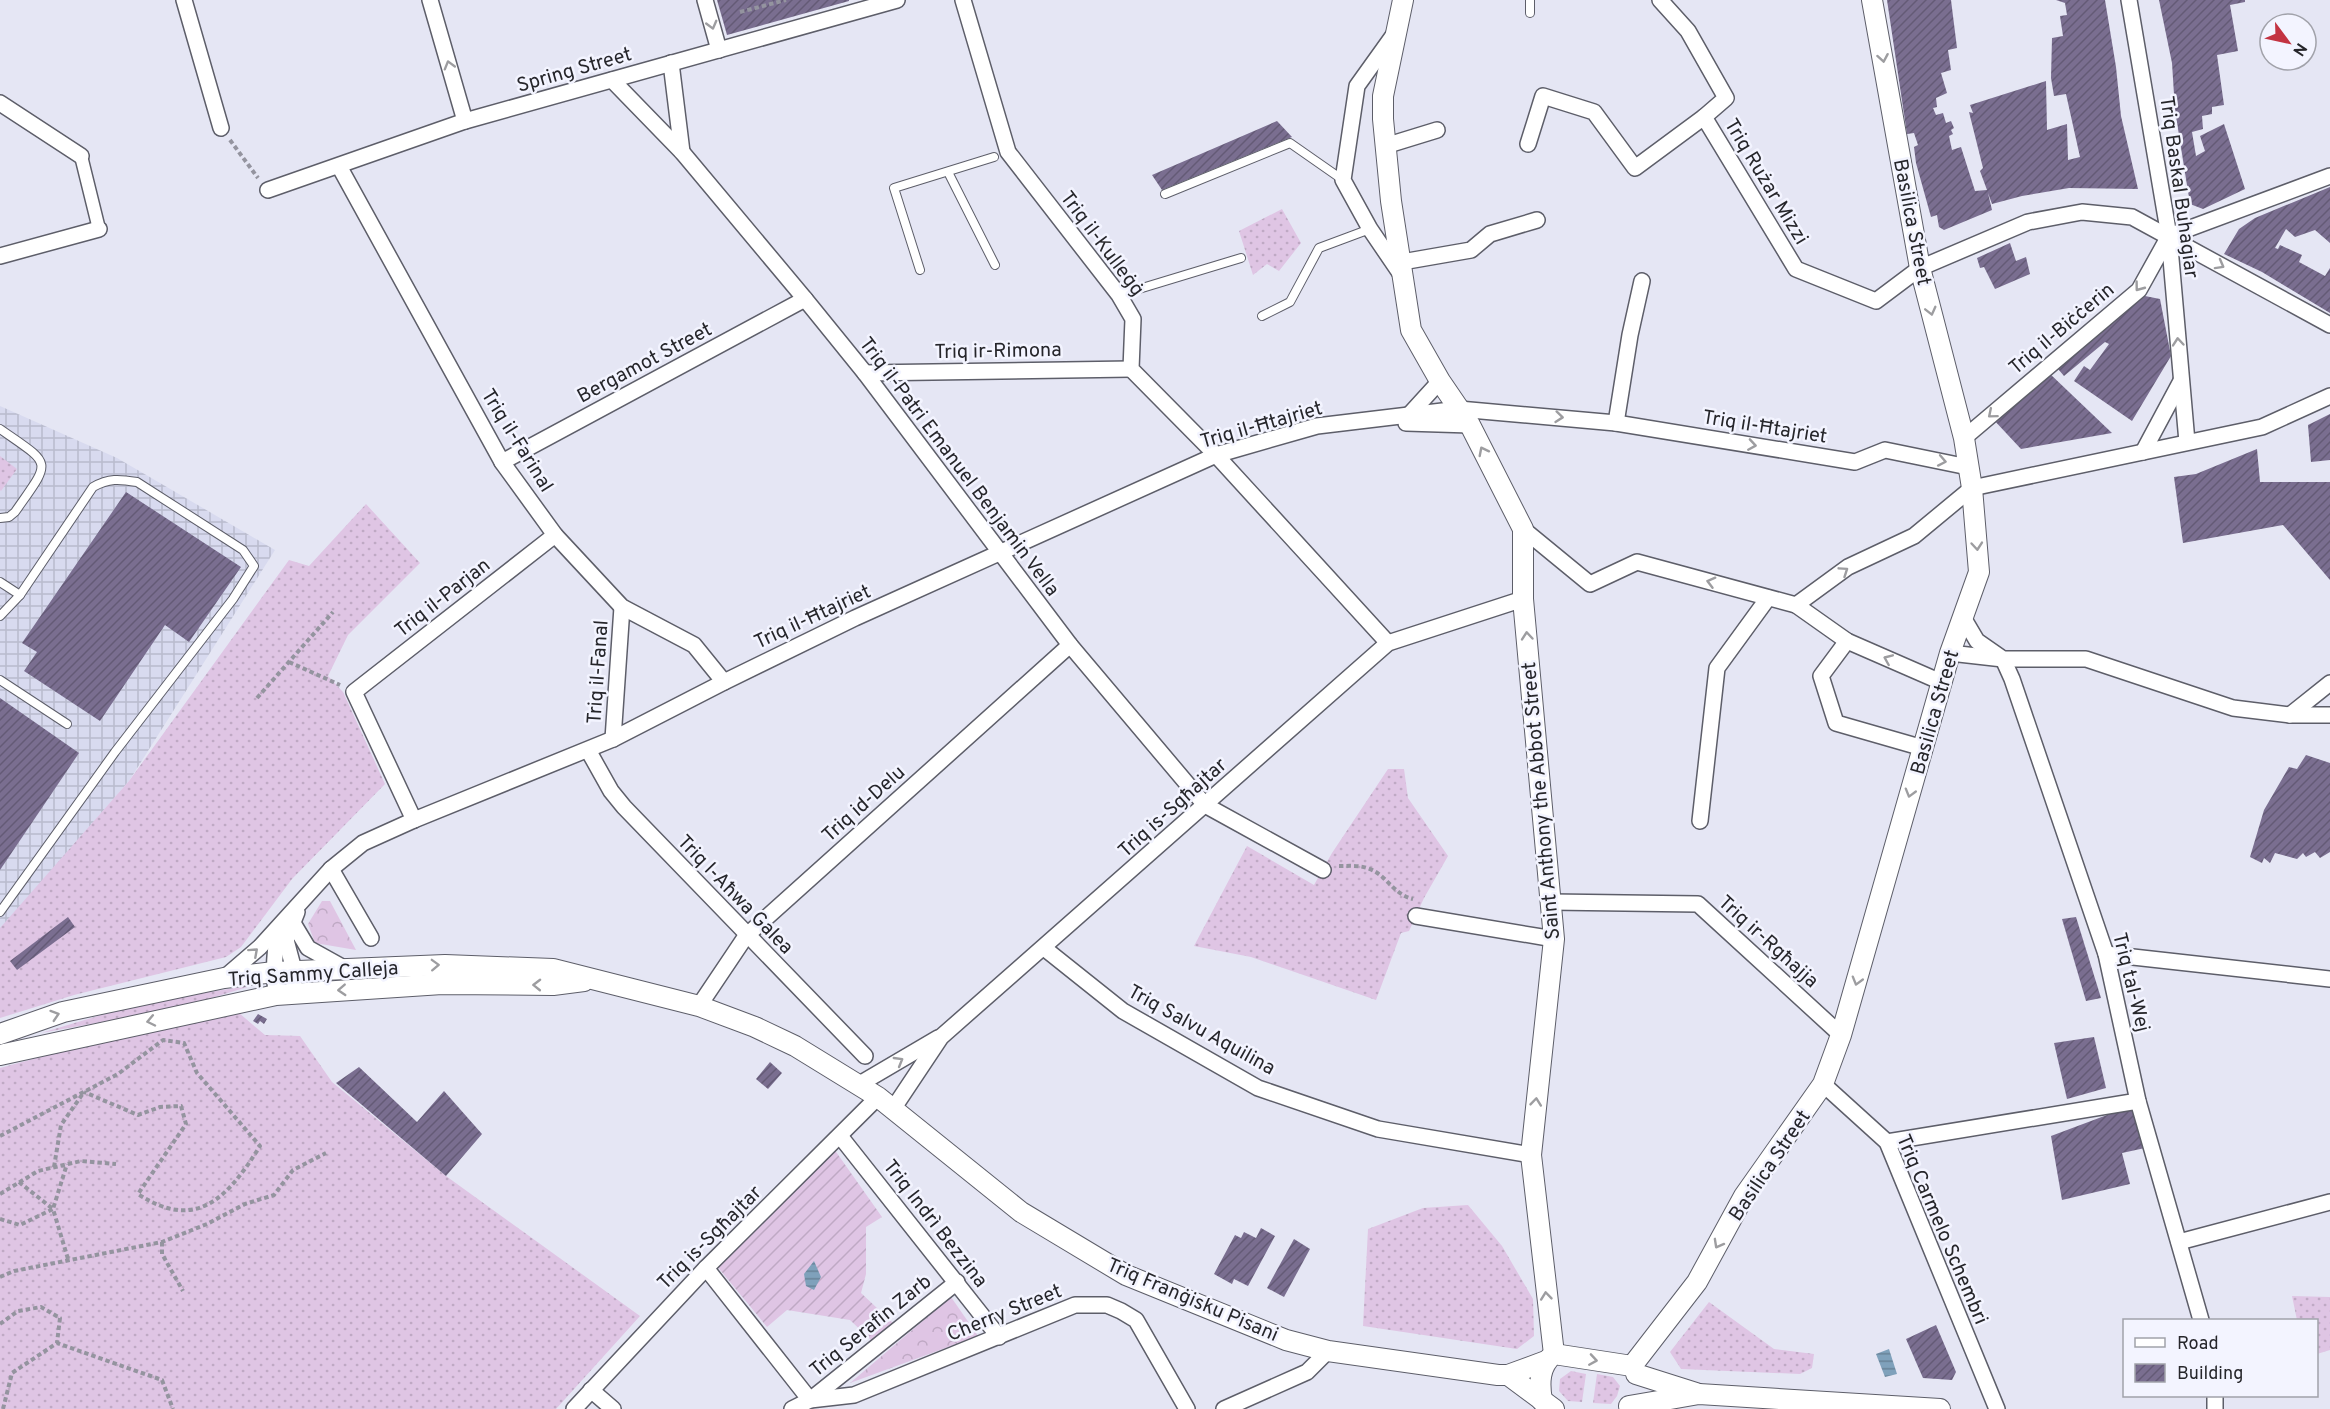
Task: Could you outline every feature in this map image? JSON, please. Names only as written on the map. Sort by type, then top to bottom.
[{"type":"street","points":[[184,0],[221,128]]},
{"type":"street","points":[[430,0],[465,121]]},
{"type":"street","points":[[705,0],[718,50]]},
{"type":"street","name":"Spring Street","points":[[267,190],[465,121],[897,0]]},
{"type":"street","name":"Triq il-Kulleġġ","points":[[963,0],[1008,152],[1119,295],[1133,319],[1131,369]]},
{"type":"street","name":"Saint Anthony the Abbot Street","points":[[1402,0],[1383,96],[1385,146],[1391,201],[1412,330],[1440,381],[1470,426],[1522,529],[1523,599],[1554,939],[1531,1155],[1550,1357],[1539,1383],[1548,1405]]},
{"type":"street","name":"Triq Rużar Mizzi","points":[[1528,144],[1542,96],[1594,112],[1635,168],[1726,98],[1688,31],[1660,0]]},
{"type":"street","name":"Basilica Street","points":[[1634,1370],[1697,1282],[1744,1196],[1823,1084],[1841,1035],[1941,682],[1979,572],[1972,488],[1964,438],[1920,268],[1872,0]]},
{"type":"street","name":"Triq Baskal Buhagiar","points":[[2129,0],[2169,236],[2187,442]]},
{"type":"street","name":"Saint Anthony the Abbot Street","points":[[1395,33],[1357,86],[1343,180],[1370,229],[1402,269]]},
{"type":"street","points":[[671,63],[682,152]]},
{"type":"street","name":"Triq il-Patri Emanuel Benjamin Vella","points":[[612,80],[682,152],[805,298],[865,373],[1070,645],[1205,806]]},
{"type":"street","points":[[0,103],[81,156],[99,229],[0,256]]},
{"type":"street","name":"Triq Rużar Mizzi","points":[[1704,117],[1796,269],[1876,301],[1920,268]]},
{"type":"street","points":[[1385,146],[1437,130]]},
{"type":"street","name":"Triq il-Farinal","points":[[339,166],[502,462],[555,535],[622,608],[694,645],[724,682]]},
{"type":"street","points":[[2169,236],[2330,176]]},
{"type":"street","points":[[1920,268],[2028,222],[2082,212],[2132,217],[2330,325]]},
{"type":"street","points":[[1402,269],[1471,250],[1490,234],[1537,220]]},
{"type":"street","name":"Triq il-Biċċerin","points":[[1964,438],[2139,290],[2169,236]]},
{"type":"street","points":[[1616,423],[1642,281]]},
{"type":"street","name":"Bergamot Street","points":[[502,462],[805,298]]},
{"type":"street","points":[[1131,369],[1216,455],[1388,643]]},
{"type":"street","name":"Triq ir-Rimona","points":[[865,373],[1131,369]]},
{"type":"street","points":[[2143,452],[2181,380]]},
{"type":"street","points":[[1409,416],[1440,381]]},
{"type":"street","points":[[1796,605],[1848,567],[1914,536],[1972,488],[2262,427],[2330,396]]},
{"type":"street","name":"Triq il-Ħtajriet","points":[[288,997],[274,972],[276,941],[300,903],[331,869],[363,843],[414,819],[614,739],[724,682],[1000,552],[1216,455],[1317,426],[1459,408],[1616,423],[1855,462],[1885,450],[1968,467]]},
{"type":"street","name":"Triq il-Ħtajriet","points":[[1367,421],[1470,426]]},
{"type":"street","points":[[1522,529],[1590,584],[1637,562],[1796,605],[1847,641],[1941,682]]},
{"type":"street","name":"Triq il-Parjan","points":[[354,692],[555,535]]},
{"type":"street","points":[[1700,821],[1717,669],[1768,598]]},
{"type":"street","name":"Triq is-Sgħajtar","points":[[574,1409],[706,1268],[840,1136],[885,1103],[941,1037],[1388,643],[1523,599]]},
{"type":"street","name":"Triq il-Fanal","points":[[614,739],[622,608]]},
{"type":"street","points":[[1964,619],[1977,641],[2003,659]]},
{"type":"street","points":[[1847,641],[1821,675],[1836,723],[1923,748]]},
{"type":"street","name":"Triq id-Delu","points":[[699,1006],[746,936],[1070,645]]},
{"type":"street","points":[[1950,653],[2003,659],[2086,658],[2233,708],[2290,715],[2330,715]]},
{"type":"street","name":"Triq tal-Wej","points":[[2003,659],[2012,679],[2106,954],[2138,1101],[2201,1319]]},
{"type":"street","points":[[2290,715],[2330,684]]},
{"type":"street","points":[[354,692],[414,819]]},
{"type":"street","name":"Triq l-Aħwa Galea","points":[[588,750],[611,791],[624,807],[746,936],[866,1056]]},
{"type":"street","points":[[1205,806],[1321,870]]},
{"type":"street","points":[[331,869],[371,938]]},
{"type":"street","name":"Triq ir-Rgħajja","points":[[1551,902],[1698,904],[1841,1035]]},
{"type":"street","points":[[1417,916],[1554,939]]},
{"type":"street","points":[[287,923],[308,948],[344,968]]},
{"type":"street","points":[[287,923],[286,940],[294,970],[288,997]]},
{"type":"street","name":"Triq il-Ħtajriet","points":[[224,978],[287,923]]},
{"type":"street","name":"Triq Salvu Aquilina","points":[[1044,948],[1123,1011],[1258,1088],[1378,1129],[1531,1155]]},
{"type":"street","points":[[2106,954],[2330,979]]},
{"type":"street","name":"Triq Sammy Calleja","points":[[0,1034],[63,1012],[224,978],[294,970],[445,965],[553,969],[699,1006]]},
{"type":"street","name":"Triq Sammy Calleja","points":[[0,1055],[288,997],[442,984],[553,985],[596,980]]},
{"type":"street","name":"Triq Franġisku Pisani","points":[[699,1006],[755,1027],[795,1046],[858,1085],[885,1103],[1021,1212],[1126,1275],[1286,1340],[1328,1351],[1508,1374],[1550,1357]]},
{"type":"street","points":[[858,1085],[941,1037]]},
{"type":"street","name":"Triq Carmelo Schembri","points":[[1823,1084],[1887,1142],[1997,1409]]},
{"type":"street","points":[[1887,1142],[2138,1101]]},
{"type":"street","name":"Triq Indrì Bezzina","points":[[840,1136],[999,1337]]},
{"type":"street","points":[[2179,1242],[2330,1202]]},
{"type":"street","points":[[706,1268],[810,1400]]},
{"type":"street","name":"Triq Serafin Zarb","points":[[810,1400],[957,1282]]},
{"type":"street","name":"Cherry Street","points":[[792,1409],[810,1400],[854,1395],[1076,1305],[1107,1305],[1136,1320],[1187,1409]]},
{"type":"street","points":[[1224,1409],[1307,1372],[1328,1351]]},
{"type":"street","points":[[1550,1357],[1634,1370],[1699,1394]]},
{"type":"street","points":[[1628,1408],[1639,1382],[1634,1370]]},
{"type":"street","points":[[1508,1374],[1548,1405]]},
{"type":"street","points":[[591,1390],[613,1409]]},
{"type":"street","points":[[1628,1408],[1699,1394],[1940,1409]]},
{"type":"street","points":[[854,1395],[862,1409]]},
{"type":"lane","points":[[1530,0],[1530,13]]},
{"type":"lane","points":[[1165,194],[1290,143],[1343,180]]},
{"type":"lane","points":[[920,270],[894,188],[994,157]]},
{"type":"lane","points":[[948,172],[995,265]]},
{"type":"lane","points":[[1262,316],[1290,302],[1319,248],[1370,229]]},
{"type":"lane","points":[[1119,295],[1241,258]]},
{"type":"lane","points":[[0,429],[37,455],[42,462],[42,471],[15,512],[9,517],[0,518]]},
{"type":"lane","points":[[0,616],[20,595],[93,487],[119,478],[137,482],[243,550],[254,566],[233,599],[121,743],[0,912]]},
{"type":"lane","points":[[0,582],[20,595]]},
{"type":"lane","points":[[0,680],[67,724]]},
{"type":"path","points":[[740,12],[786,0]]},
{"type":"path","points":[[221,128],[267,190]]},
{"type":"path","points":[[257,698],[333,612]]},
{"type":"path","points":[[289,662],[354,692]]},
{"type":"path","points":[[1321,870],[1324,861],[1330,866],[1368,868],[1378,874],[1401,896],[1425,903],[1417,916]]},
{"type":"path","points":[[0,1136],[118,1074],[163,1040],[184,1043],[197,1073],[260,1146],[242,1175],[207,1207],[183,1211],[154,1205],[138,1194],[186,1124],[181,1106],[160,1107],[138,1115],[84,1092]]},
{"type":"path","points":[[54,1167],[61,1125],[84,1092]]},
{"type":"path","points":[[0,1277],[14,1270],[162,1242],[207,1224],[244,1204],[274,1195],[293,1170],[326,1153]]},
{"type":"path","points":[[0,1194],[38,1171],[81,1161],[116,1164]]},
{"type":"path","points":[[67,1164],[53,1209],[68,1259]]},
{"type":"path","points":[[19,1182],[53,1209]]},
{"type":"path","points":[[0,1219],[21,1225],[53,1209]]},
{"type":"path","points":[[162,1242],[162,1254],[183,1292]]},
{"type":"path","points":[[0,1324],[18,1311],[41,1308],[60,1318],[57,1343],[12,1373],[3,1409]]},
{"type":"path","points":[[57,1343],[162,1380],[173,1409]]},
{"type":"shaded area","points":[[0,406],[117,458],[275,550],[129,781],[0,930]]},
{"type":"shaded area","points":[[814,1261],[821,1277],[814,1290],[806,1286],[804,1274]]},
{"type":"shaded area","points":[[1889,1349],[1897,1374],[1885,1377],[1876,1354]]},
{"type":"green space","points":[[1282,209],[1301,243],[1279,271],[1267,264],[1253,275],[1239,231]]},
{"type":"green space","points":[[0,456],[17,469],[1,491],[0,490]]},
{"type":"green space","points":[[366,504],[420,563],[348,635],[328,676],[343,692],[385,784],[292,879],[241,947],[226,957],[74,995],[0,1018],[0,928],[129,781],[289,560],[309,566]]},
{"type":"green space","points":[[1388,769],[1404,769],[1408,798],[1448,856],[1424,898],[1409,931],[1401,933],[1376,1000],[1251,957],[1194,946],[1247,846],[1314,885],[1332,853]]},
{"type":"green space","points":[[322,901],[330,901],[356,950],[315,943],[308,924]]},
{"type":"green space","points":[[254,985],[179,1008],[41,1033],[145,1002]]},
{"type":"green space","points":[[239,1013],[265,1035],[300,1036],[332,1082],[446,1176],[640,1316],[556,1409],[0,1409],[0,1068],[92,1043]]},
{"type":"green space","points":[[834,1149],[882,1217],[866,1227],[866,1274],[861,1293],[894,1324],[872,1341],[850,1320],[787,1310],[767,1327],[716,1265]]},
{"type":"green space","points":[[1468,1205],[1502,1246],[1533,1299],[1534,1336],[1517,1349],[1363,1326],[1368,1229],[1423,1208]]},
{"type":"green space","points":[[2292,1296],[2330,1297],[2330,1350],[2318,1354],[2318,1319],[2297,1319]]},
{"type":"green space","points":[[951,1297],[978,1336],[850,1383]]},
{"type":"green space","points":[[1709,1302],[1774,1349],[1814,1354],[1812,1368],[1800,1374],[1681,1369],[1670,1352]]},
{"type":"green space","points":[[1571,1371],[1586,1374],[1582,1402],[1568,1401],[1559,1391],[1560,1379]]},
{"type":"green space","points":[[1597,1374],[1613,1377],[1620,1386],[1611,1404],[1593,1403]]},
{"type":"building","points":[[717,0],[849,0],[849,1],[727,35]]},
{"type":"building","points":[[1887,0],[1951,0],[1957,48],[1948,50],[1951,70],[1941,73],[1947,93],[1936,98],[1937,107],[1933,108],[1936,115],[1943,113],[1946,123],[1951,121],[1954,128],[1951,130],[1953,134],[1949,136],[1952,150],[1961,147],[1975,191],[1987,190],[1980,171],[1983,168],[1969,112],[1973,113],[1970,105],[2046,81],[2047,130],[2067,124],[2068,160],[2080,157],[2066,94],[2054,96],[2051,78],[2052,38],[2063,36],[2060,16],[2067,15],[2065,3],[2056,0],[2105,0],[2121,116],[2138,189],[2069,188],[1992,204],[1988,193],[1992,210],[1944,230],[1939,227],[1937,215],[1931,217],[1916,163],[1914,147],[1918,145],[1914,133],[1907,134]]},
{"type":"building","points":[[2159,0],[2245,0],[2245,2],[2230,5],[2238,51],[2217,55],[2224,105],[2212,107],[2212,114],[2202,116],[2203,129],[2192,132],[2196,156],[2205,151],[2200,136],[2224,124],[2245,189],[2203,209],[2190,204],[2175,110],[2172,63]]},
{"type":"building","points":[[1277,121],[1292,137],[1162,190],[1152,175]]},
{"type":"building","points":[[2330,187],[2330,243],[2315,230],[2295,237],[2286,229],[2275,248],[2278,249],[2280,245],[2302,255],[2299,262],[2325,276],[2330,268],[2330,313],[2262,272],[2224,254],[2239,229],[2255,218]]},
{"type":"building","points":[[2010,243],[2016,261],[2026,257],[2030,274],[1995,289],[1984,267],[1980,268],[1977,258]]},
{"type":"building","points":[[2140,295],[2160,299],[2171,356],[2132,421],[2074,381],[2084,366],[2090,370],[2109,344],[2105,342],[2064,376],[2053,363]]},
{"type":"building","points":[[2048,372],[2112,433],[2021,449],[1992,418]]},
{"type":"building","points":[[2330,414],[2330,460],[2311,462],[2308,425]]},
{"type":"building","points":[[2257,449],[2260,482],[2330,482],[2330,580],[2283,525],[2183,543],[2174,477],[2196,474]]},
{"type":"building","points":[[126,492],[241,567],[189,642],[165,625],[100,721],[24,671],[37,652],[22,643]]},
{"type":"building","points":[[0,698],[79,753],[0,870]]},
{"type":"building","points":[[2306,755],[2330,763],[2330,852],[2320,858],[2315,852],[2306,857],[2303,853],[2297,859],[2275,853],[2270,863],[2264,858],[2262,863],[2250,857],[2264,810],[2289,767],[2297,769]]},
{"type":"building","points":[[68,917],[75,927],[17,970],[10,961]]},
{"type":"building","points":[[2076,917],[2101,998],[2086,1001],[2062,919]]},
{"type":"building","points":[[258,1014],[267,1019],[264,1024],[260,1021],[258,1024],[253,1021]]},
{"type":"building","points":[[2094,1037],[2106,1088],[2067,1099],[2054,1043]]},
{"type":"building","points":[[770,1062],[782,1073],[768,1089],[756,1079]]},
{"type":"building","points":[[359,1067],[417,1122],[444,1091],[482,1134],[446,1176],[336,1083]]},
{"type":"building","points":[[2131,1106],[2145,1148],[2122,1153],[2130,1184],[2062,1200],[2051,1136]]},
{"type":"building","points":[[1261,1228],[1275,1236],[1248,1286],[1234,1279],[1232,1284],[1214,1274],[1235,1235],[1241,1238],[1244,1232],[1256,1238]]},
{"type":"building","points":[[1294,1239],[1310,1249],[1284,1297],[1267,1288]]},
{"type":"building","points":[[1936,1325],[1956,1372],[1952,1380],[1923,1378],[1906,1339]]}]
